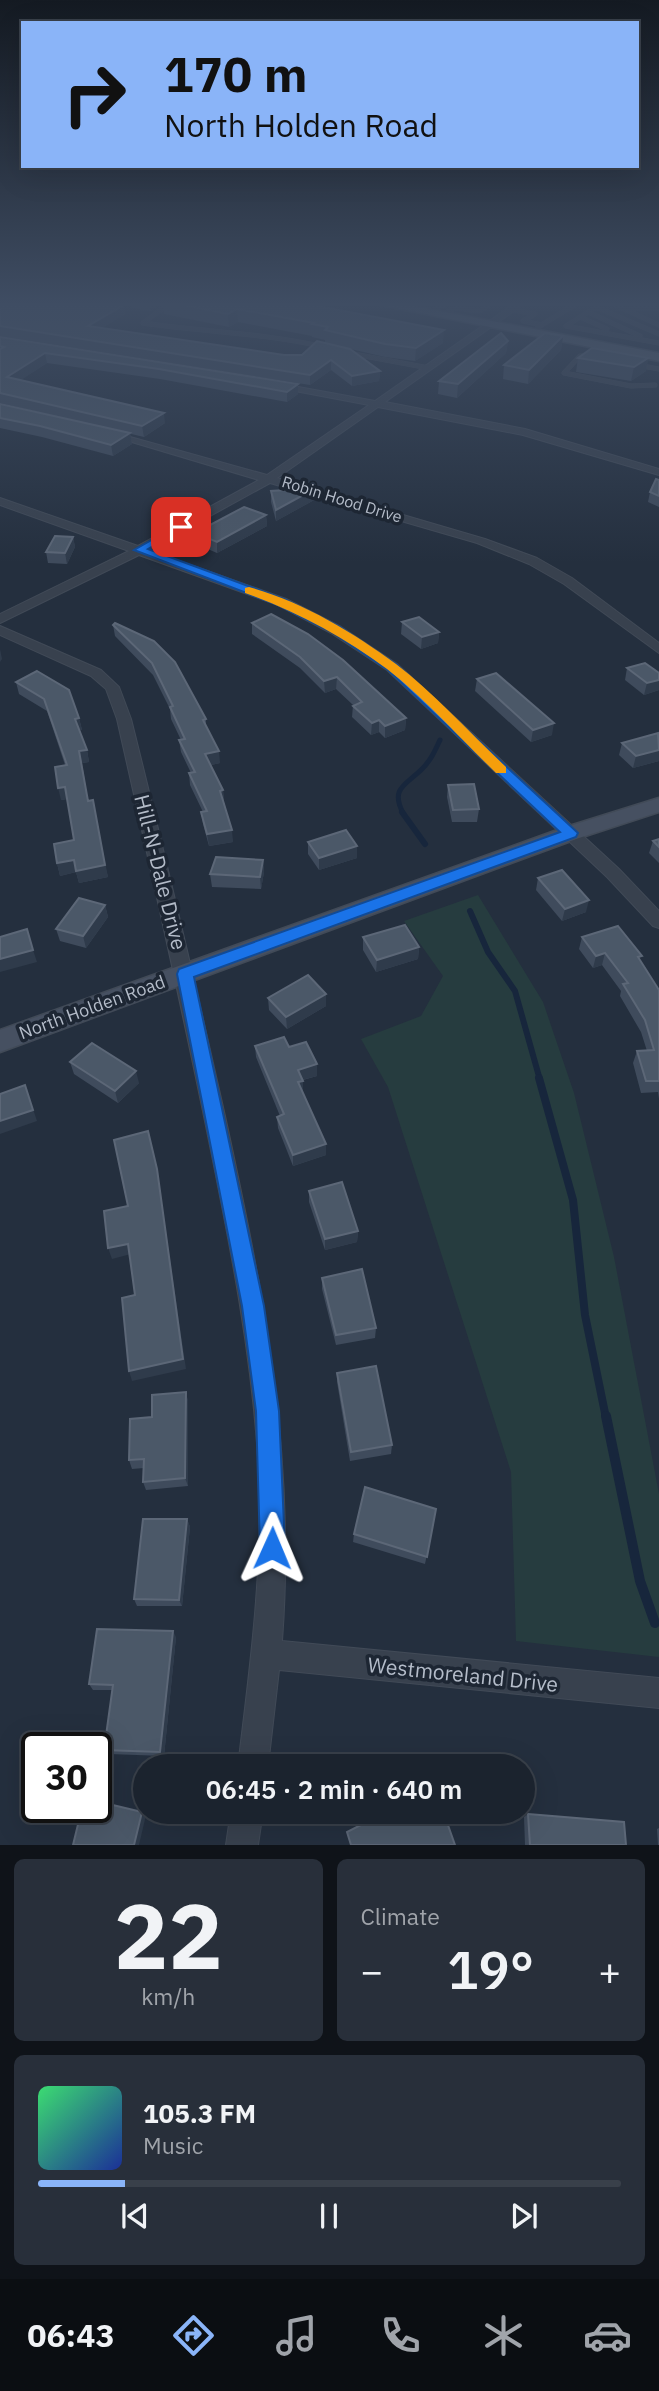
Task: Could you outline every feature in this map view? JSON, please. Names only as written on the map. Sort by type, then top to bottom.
[{"type":"main road","name":"North Holden Road","points":[[0,1041],[571,833],[659,805]]},
{"type":"street","points":[[310,390],[526,432],[659,472]]},
{"type":"street","points":[[0,619],[140,550],[270,478],[397,390]]},
{"type":"street","name":"Robin Hood Drive","points":[[99,430],[481,541],[533,561],[568,581],[659,649]]},
{"type":"street","points":[[0,501],[282,602],[336,630],[393,667],[571,833],[659,922]]},
{"type":"street","name":"Hill-N-Dale Drive","points":[[0,630],[96,673],[112,687],[124,719],[185,974],[253,1306],[268,1411],[274,1521],[267,1654],[254,1754]]},
{"type":"street","name":"Westmoreland Drive","points":[[267,1654],[659,1693]]},
{"type":"street","points":[[242,1845],[245,1824]]},
{"type":"green space","points":[[478,895],[543,1002],[574,1093],[614,1257],[659,1494],[659,1657],[516,1641],[511,1472],[388,1087],[361,1039],[421,1016],[443,976],[404,921]]},
{"type":"building","points":[[0,390],[64,390],[164,413],[142,426],[0,393]]},
{"type":"building","points":[[0,404],[130,433],[111,445],[0,418]]},
{"type":"building","points":[[656,479],[659,480],[659,496],[650,492]]},
{"type":"building","points":[[316,488],[276,510],[271,491]]},
{"type":"building","points":[[244,507],[266,515],[217,542],[195,533]]},
{"type":"building","points":[[55,536],[73,537],[65,553],[46,552]]},
{"type":"building","points":[[271,614],[308,634],[343,660],[406,718],[385,726],[379,720],[372,723],[353,706],[362,702],[337,677],[324,681],[300,657],[252,623]]},
{"type":"building","points":[[419,617],[439,632],[422,637],[402,622]]},
{"type":"building","points":[[115,623],[154,641],[175,662],[206,719],[203,720],[219,751],[205,754],[223,790],[220,791],[232,830],[207,834],[201,812],[207,811],[189,773],[195,772],[179,740],[185,739],[170,707],[173,706],[152,663],[113,625]]},
{"type":"building","points":[[645,663],[659,673],[659,680],[647,683],[627,668]]},
{"type":"building","points":[[37,671],[69,690],[79,718],[75,719],[87,750],[79,751],[88,801],[93,800],[105,865],[76,871],[74,860],[57,863],[54,844],[74,840],[65,787],[58,788],[55,767],[67,765],[44,699],[16,682]]},
{"type":"building","points":[[496,673],[554,723],[533,730],[477,679]]},
{"type":"building","points":[[658,733],[659,750],[636,756],[622,743]]},
{"type":"building","points":[[474,784],[479,809],[453,810],[448,785]]},
{"type":"building","points":[[346,830],[357,846],[319,858],[308,842]]},
{"type":"building","points":[[216,857],[263,860],[260,877],[210,874]]},
{"type":"building","points":[[562,870],[589,900],[565,909],[538,878]]},
{"type":"building","points":[[79,898],[105,905],[83,936],[56,929]]},
{"type":"building","points":[[405,925],[419,947],[377,960],[363,937]]},
{"type":"building","points":[[618,926],[642,956],[638,957],[659,990],[659,1081],[646,1081],[637,1051],[654,1050],[645,1020],[623,984],[628,983],[605,953],[596,956],[582,937]]},
{"type":"building","points":[[27,929],[33,950],[0,959],[0,937]]},
{"type":"building","points":[[308,975],[326,994],[286,1017],[268,998]]},
{"type":"building","points":[[284,1037],[289,1047],[306,1042],[317,1064],[298,1070],[303,1081],[298,1082],[326,1144],[293,1155],[277,1117],[284,1114],[255,1046]]},
{"type":"building","points":[[92,1043],[136,1071],[115,1091],[70,1062]]},
{"type":"building","points":[[25,1085],[33,1110],[0,1121],[0,1094]]},
{"type":"building","points":[[148,1131],[157,1169],[183,1359],[129,1371],[122,1298],[135,1295],[128,1244],[108,1248],[104,1211],[128,1206],[114,1140]]},
{"type":"building","points":[[342,1182],[358,1231],[325,1239],[309,1191]]},
{"type":"building","points":[[362,1269],[376,1328],[336,1335],[322,1278]]},
{"type":"building","points":[[376,1366],[392,1445],[351,1452],[337,1373]]},
{"type":"building","points":[[186,1392],[185,1478],[143,1482],[144,1459],[129,1460],[130,1419],[152,1417],[152,1395]]},
{"type":"building","points":[[365,1487],[436,1509],[427,1557],[354,1534]]},
{"type":"building","points":[[143,1519],[187,1519],[179,1600],[134,1599]]},
{"type":"building","points":[[97,1629],[173,1631],[160,1752],[112,1750],[112,1732],[106,1732],[113,1685],[89,1684]]},
{"type":"building","points":[[112,1805],[133,1810],[133,1824],[139,1824],[134,1845],[73,1845],[78,1823],[112,1823]]},
{"type":"building","points":[[535,1815],[624,1822],[626,1845],[530,1845],[529,1824],[535,1824]]},
{"type":"building","points":[[363,1824],[448,1824],[455,1845],[351,1845],[347,1832]]},
{"type":"waterway","points":[[403,813],[399,805],[399,792],[428,762],[440,740]]},
{"type":"waterway","points":[[402,812],[425,844]]},
{"type":"waterway","points":[[470,911],[488,952],[515,991],[540,1080]]},
{"type":"waterway","points":[[539,1078],[573,1200],[585,1315],[606,1418]]},
{"type":"waterway","points":[[606,1416],[640,1581],[655,1623]]},
{"type":"slow traffic","points":[[249,590],[282,602],[336,630],[393,667],[501,770]]},
{"type":"route","points":[[181,527],[140,550],[282,602],[336,630],[393,667],[571,833],[185,974],[253,1306],[268,1411],[274,1521],[272,1548]]}]
